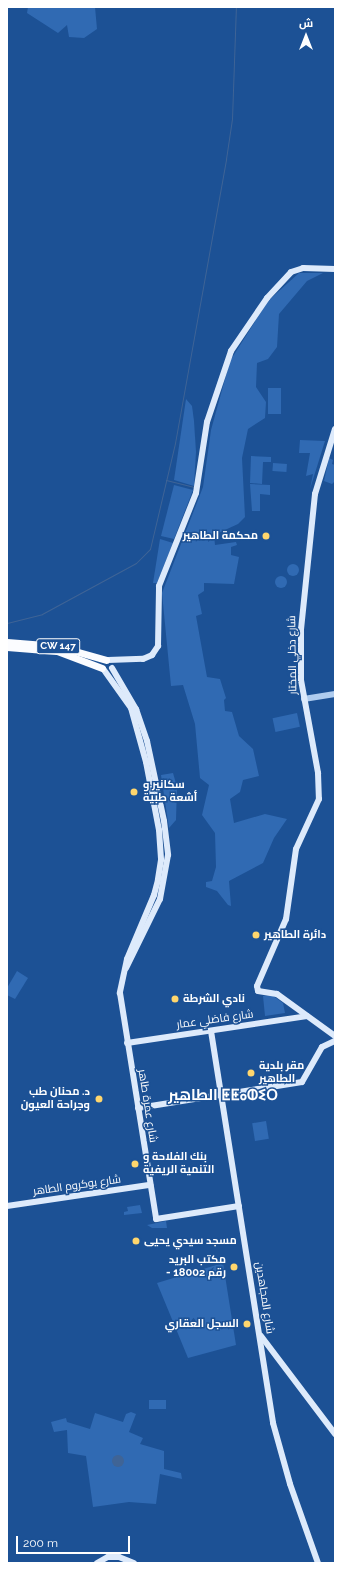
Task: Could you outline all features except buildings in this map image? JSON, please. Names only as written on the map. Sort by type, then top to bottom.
[{"type":"highway","name":"CW 147","points":[[7,642],[57,646],[114,664]]},
{"type":"highway","name":"CW 147","points":[[7,647],[64,653],[103,669]]},
{"type":"main road","points":[[103,669],[114,664],[148,657],[158,646],[158,586],[196,493],[207,422],[231,351],[267,298],[291,272],[303,268],[335,269]]},
{"type":"main road","name":"شارع دخلي المختار","points":[[307,1016],[277,994],[258,991],[258,983],[287,917],[296,849],[319,799],[318,774],[301,680],[303,596],[316,484],[335,429]]},
{"type":"main road","points":[[114,664],[103,662],[103,669],[125,697],[135,719],[148,770],[160,841],[160,870],[154,895],[129,953],[125,969]]},
{"type":"main road","points":[[114,664],[136,709],[147,741],[164,821],[168,855],[160,899],[125,969]]},
{"type":"main road","name":"شارع عمرة طاهر","points":[[125,969],[120,997],[156,1219],[239,1206]]},
{"type":"main road","points":[[307,1016],[335,1036]]},
{"type":"main road","name":"شارع فاضلي عمار","points":[[127,1043],[307,1016]]},
{"type":"main road","name":"شارع المجاهدين","points":[[211,1031],[273,1423],[290,1484],[318,1563]]},
{"type":"main road","points":[[138,1108],[302,1082],[322,1047],[335,1041]]},
{"type":"main road","name":"شارع بوكروم الطاهر","points":[[7,1206],[150,1185]]},
{"type":"main road","points":[[260,1335],[335,1434]]},
{"type":"main road","points":[[97,1563],[108,1557],[119,1557],[134,1563]]},
{"type":"street","points":[[304,700],[335,694]]},
{"type":"shaded area","points":[[28,7],[95,7],[97,29],[84,38],[69,37],[67,25],[58,33],[27,13]]},
{"type":"shaded area","points":[[299,273],[323,273],[307,281],[279,314],[277,347],[268,359],[257,363],[256,387],[266,402],[265,418],[248,429],[242,458],[245,517],[238,524],[214,535],[215,545],[236,542],[237,545],[231,547],[231,555],[239,557],[234,584],[204,583],[204,591],[198,595],[202,614],[196,616],[207,677],[220,679],[226,698],[224,700],[225,711],[232,712],[239,736],[253,749],[259,776],[243,780],[240,792],[230,799],[234,823],[265,814],[287,819],[274,838],[263,863],[229,881],[231,906],[228,905],[217,891],[206,887],[206,882],[212,881],[216,867],[215,833],[202,815],[209,785],[200,778],[195,724],[183,685],[171,686],[162,593],[203,487],[211,430],[230,361],[268,301]]},
{"type":"shaded area","points":[[268,388],[281,388],[281,414],[268,414]]},
{"type":"shaded area","points":[[186,399],[192,406],[194,421],[196,452],[194,486],[174,480]]},
{"type":"shaded area","points":[[300,440],[325,441],[310,489],[313,474],[306,476],[310,453],[299,453]]},
{"type":"shaded area","points":[[251,456],[271,457],[271,462],[263,462],[262,484],[250,483]]},
{"type":"shaded area","points":[[329,458],[333,460],[332,464],[335,465],[335,481],[332,484],[324,481]]},
{"type":"shaded area","points":[[273,463],[287,464],[286,472],[272,471]]},
{"type":"shaded area","points":[[250,484],[270,485],[270,495],[260,494],[260,511],[252,511]]},
{"type":"shaded area","points":[[174,485],[193,490],[174,539],[161,536]]},
{"type":"shaded area","points":[[160,539],[173,543],[157,583],[153,583]]},
{"type":"shaded area","points":[[291,564],[295,564],[299,570],[295,576],[291,576],[287,572],[287,568]]},
{"type":"shaded area","points":[[279,576],[283,576],[287,582],[283,588],[279,588],[275,584],[275,580]]},
{"type":"shaded area","points":[[297,713],[300,727],[275,732],[273,718]]},
{"type":"shaded area","points":[[173,773],[177,787],[176,820],[169,828],[161,775]]},
{"type":"shaded area","points":[[17,971],[28,978],[15,999],[7,995],[7,988]]},
{"type":"shaded area","points":[[272,995],[283,1003],[285,1013],[265,1016],[263,996]]},
{"type":"shaded area","points":[[266,1121],[269,1139],[255,1141],[252,1123]]},
{"type":"shaded area","points":[[140,1205],[142,1213],[124,1215],[124,1212],[128,1211],[127,1207]]},
{"type":"shaded area","points":[[166,1221],[167,1228],[152,1228],[147,1225]]},
{"type":"shaded area","points":[[223,1263],[236,1345],[188,1358],[157,1283]]},
{"type":"shaded area","points":[[149,1400],[166,1400],[166,1409],[149,1409]]},
{"type":"shaded area","points":[[131,1412],[136,1414],[129,1432],[143,1438],[140,1444],[164,1451],[164,1469],[181,1473],[182,1479],[160,1474],[156,1504],[129,1502],[93,1507],[86,1456],[68,1453],[67,1430],[54,1432],[51,1422],[66,1418],[67,1422],[90,1429],[95,1413],[123,1422],[126,1414]]},
{"type":"shaded area","points":[[118,1455],[122,1457],[124,1461],[122,1465],[118,1467],[114,1465],[112,1461],[114,1457]]},
{"type":"waterway","points":[[7,623],[42,614],[136,563],[150,549],[175,443],[226,159],[232,119],[236,7]]},
{"type":"waterway","points":[[166,480],[194,487]]},
{"type":"place","name":"محكمة الطاهير","points":[[266,536]]},
{"type":"place","name":"سكانير و أشعة طبية","points":[[134,792]]},
{"type":"place","name":"دائرة الطاهير","points":[[256,935]]},
{"type":"place","name":"نادي الشرطة","points":[[175,999]]},
{"type":"place","name":"مقر بلدية الطاهير","points":[[251,1073]]},
{"type":"place","name":"د. محنان طب وجراحة العيون","points":[[99,1099]]},
{"type":"place","name":"بنك الفلاحة و التنمية الريفية","points":[[135,1164]]},
{"type":"place","name":"مسجد سيدي يحيى","points":[[136,1241]]},
{"type":"place","name":"مكتب البريد - رقم 18002","points":[[234,1267]]},
{"type":"place","name":"السجل العقاري","points":[[247,1324]]},
{"type":"district","name":"الطاهير ⵟⵟⴰⵀⵉⵔ","points":[[223,1096]]}]
